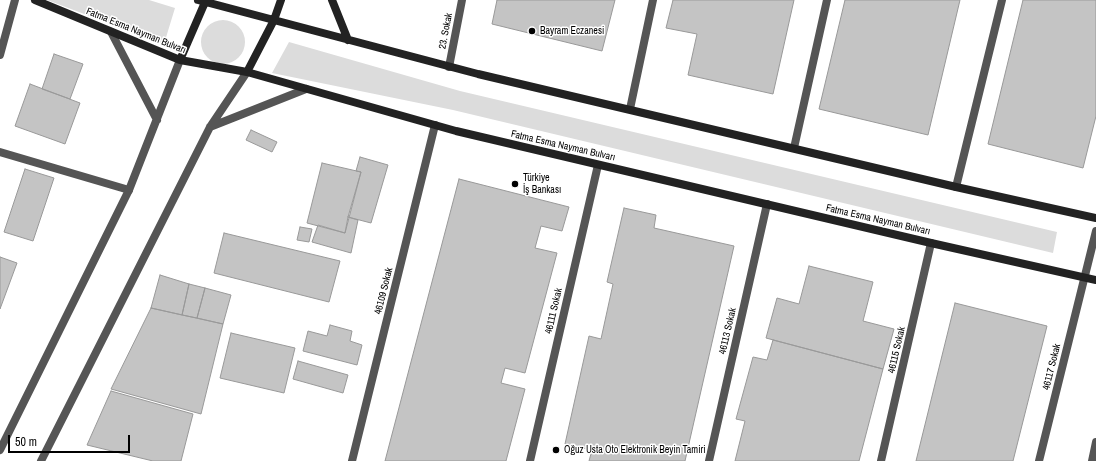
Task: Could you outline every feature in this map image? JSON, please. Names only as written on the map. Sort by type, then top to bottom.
[{"type":"main road","name":"Fatma Esma Nayman Bulvarı","points":[[35,0],[180,60],[247,72],[435,126],[931,243],[1096,280]]},
{"type":"main road","points":[[247,72],[274,20],[281,0]]},
{"type":"main road","points":[[332,0],[348,40]]},
{"type":"main road","points":[[180,60],[203,1],[449,67],[956,187],[1096,218]]},
{"type":"street","points":[[0,55],[15,0]]},
{"type":"street","name":"23. Sokak","points":[[449,67],[462,0]]},
{"type":"street","points":[[630,109],[653,0]]},
{"type":"street","points":[[794,148],[827,0]]},
{"type":"street","points":[[956,187],[1002,0]]},
{"type":"street","points":[[111,32],[157,120]]},
{"type":"street","points":[[0,450],[129,190],[180,60]]},
{"type":"street","points":[[41,461],[210,127],[247,72]]},
{"type":"street","points":[[210,127],[306,89]]},
{"type":"street","name":"46109 Sokak","points":[[352,461],[435,126]]},
{"type":"street","points":[[0,152],[129,190]]},
{"type":"street","name":"46111 Sokak","points":[[530,461],[598,165]]},
{"type":"street","name":"46113 Sokak","points":[[709,461],[767,204]]},
{"type":"street","name":"46117 Sokak","points":[[1039,461],[1096,232]]},
{"type":"street","name":"46115 Sokak","points":[[881,461],[931,243]]},
{"type":"street","points":[[1092,461],[1096,442]]},
{"type":"shaded area","points":[[47,0],[149,0],[175,8],[164,44]]},
{"type":"shaded area","points":[[223,20],[235,24],[241,30],[245,42],[241,54],[235,60],[223,64],[211,60],[205,54],[201,42],[205,30],[211,24]]},
{"type":"shaded area","points":[[289,42],[460,91],[1057,232],[1053,253],[453,110],[272,73]]},
{"type":"building","points":[[497,0],[615,0],[602,51],[492,24]]},
{"type":"building","points":[[673,0],[794,0],[773,94],[688,75],[697,34],[666,28]]},
{"type":"building","points":[[845,0],[960,0],[928,135],[819,109]]},
{"type":"building","points":[[1023,0],[1096,0],[1096,116],[1083,168],[988,144]]},
{"type":"building","points":[[54,54],[83,64],[70,99],[42,89]]},
{"type":"building","points":[[30,84],[80,103],[65,144],[15,126]]},
{"type":"building","points":[[251,130],[277,142],[272,152],[246,140]]},
{"type":"building","points":[[360,157],[388,165],[371,223],[348,217],[361,172],[356,171]]},
{"type":"building","points":[[322,163],[361,172],[345,233],[307,223]]},
{"type":"building","points":[[25,169],[54,178],[33,241],[4,232]]},
{"type":"building","points":[[459,179],[569,207],[562,231],[541,226],[535,248],[557,253],[525,373],[505,368],[501,383],[525,389],[506,461],[385,461]]},
{"type":"building","points":[[624,208],[656,215],[654,228],[734,246],[685,461],[589,461],[592,450],[565,444],[589,336],[601,339],[613,284],[607,282]]},
{"type":"building","points":[[348,217],[358,220],[351,253],[312,242],[318,225],[345,233]]},
{"type":"building","points":[[300,227],[312,229],[309,242],[297,240]]},
{"type":"building","points":[[224,233],[340,261],[329,302],[214,273]]},
{"type":"building","points":[[0,257],[17,263],[0,309]]},
{"type":"building","points":[[809,266],[873,282],[863,321],[894,329],[883,369],[766,338],[777,298],[799,304]]},
{"type":"building","points":[[160,275],[189,284],[182,315],[151,308]]},
{"type":"building","points":[[189,284],[205,288],[197,318],[182,315]]},
{"type":"building","points":[[205,288],[231,295],[223,324],[197,318]]},
{"type":"building","points":[[955,303],[1047,326],[1013,461],[916,461]]},
{"type":"building","points":[[151,308],[223,324],[201,414],[111,389]]},
{"type":"building","points":[[330,325],[352,331],[350,341],[362,345],[357,365],[303,351],[308,331],[327,336]]},
{"type":"building","points":[[231,333],[295,348],[284,393],[220,378]]},
{"type":"building","points":[[773,340],[883,369],[859,461],[735,461],[745,421],[736,419],[753,357],[767,360]]},
{"type":"building","points":[[298,361],[348,375],[343,393],[293,379]]},
{"type":"building","points":[[111,391],[193,414],[181,461],[153,461],[87,445]]},
{"type":"place","name":"Bayram Eczanesi","points":[[532,31]]},
{"type":"place","name":"Türkiye İş Bankası","points":[[515,184]]},
{"type":"place","name":"Oğuz Usta Oto Elektronik Beyin Tamiri","points":[[556,450]]}]
